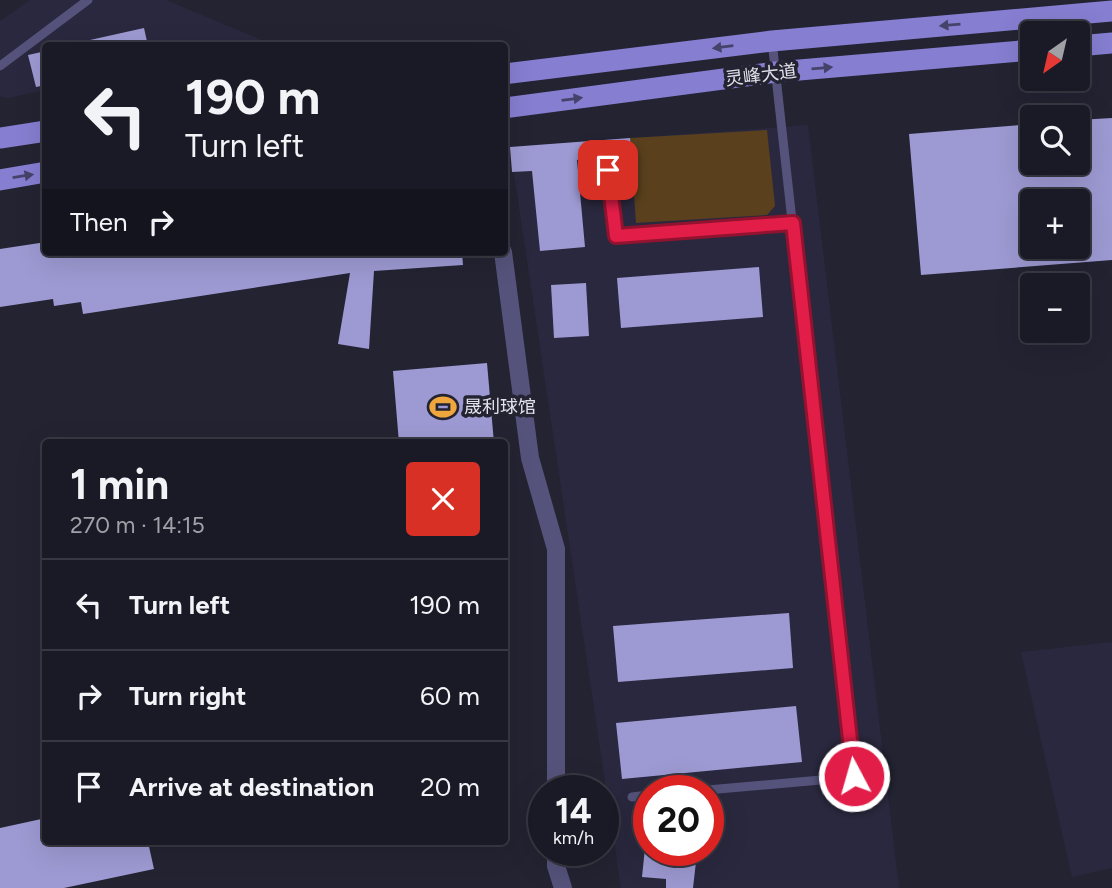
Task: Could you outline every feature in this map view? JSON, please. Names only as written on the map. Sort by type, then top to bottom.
[{"type":"main road","name":"灵峰大道","points":[[508,74],[772,41],[1112,11]]},
{"type":"main road","points":[[1090,45],[1112,43]]},
{"type":"main road","name":"灵峰大道","points":[[508,106],[776,72],[1020,51]]},
{"type":"main road","points":[[0,138],[42,132]]},
{"type":"main road","points":[[0,180],[42,173]]},
{"type":"street","points":[[504,256],[530,458],[556,549],[556,775]]},
{"type":"street","points":[[556,866],[563,888]]},
{"type":"lane","points":[[0,66],[88,0]]},
{"type":"lane","points":[[724,788],[854,776],[772,41]]},
{"type":"lane","points":[[608,170],[616,236],[793,223]]},
{"type":"shaded area","points":[[30,0],[166,0],[266,42],[42,42],[42,91],[8,98],[0,96],[0,21]]},
{"type":"shaded area","points":[[808,125],[899,888],[621,888],[618,866],[619,775],[604,775],[510,147]]},
{"type":"shaded area","points":[[767,130],[775,206],[767,215],[636,223],[630,138]]},
{"type":"shaded area","points":[[1112,642],[1112,868],[1072,877],[1021,652]]},
{"type":"building","points":[[144,28],[147,42],[81,42]]},
{"type":"building","points":[[42,52],[42,86],[36,87],[28,55]]},
{"type":"building","points":[[1112,118],[1112,260],[921,275],[909,134],[1020,125],[1020,175],[1090,175],[1090,119]]},
{"type":"building","points":[[630,138],[632,155],[577,160],[585,247],[540,251],[532,171],[512,172],[510,147]]},
{"type":"building","points":[[42,243],[42,256],[462,256],[463,265],[374,271],[369,349],[338,344],[350,273],[83,314],[81,302],[54,306],[53,299],[0,307],[0,249]]},
{"type":"building","points":[[759,267],[763,317],[621,328],[617,278]]},
{"type":"building","points":[[586,283],[589,336],[554,338],[551,285]]},
{"type":"building","name":"晟利球馆","points":[[487,363],[494,439],[399,439],[393,371]]},
{"type":"building","points":[[789,613],[793,668],[618,682],[613,626]]},
{"type":"building","points":[[796,706],[802,762],[664,775],[633,775],[633,778],[622,779],[616,723]]},
{"type":"building","points":[[42,819],[42,845],[149,845],[154,869],[64,888],[0,888],[0,828]]},
{"type":"building","points":[[643,866],[696,866],[693,888],[666,888],[666,879],[642,877]]},
{"type":"place","name":"晟利球馆","points":[[443,407]]},
{"type":"route","points":[[608,170],[616,236],[793,223],[854,776]]}]
